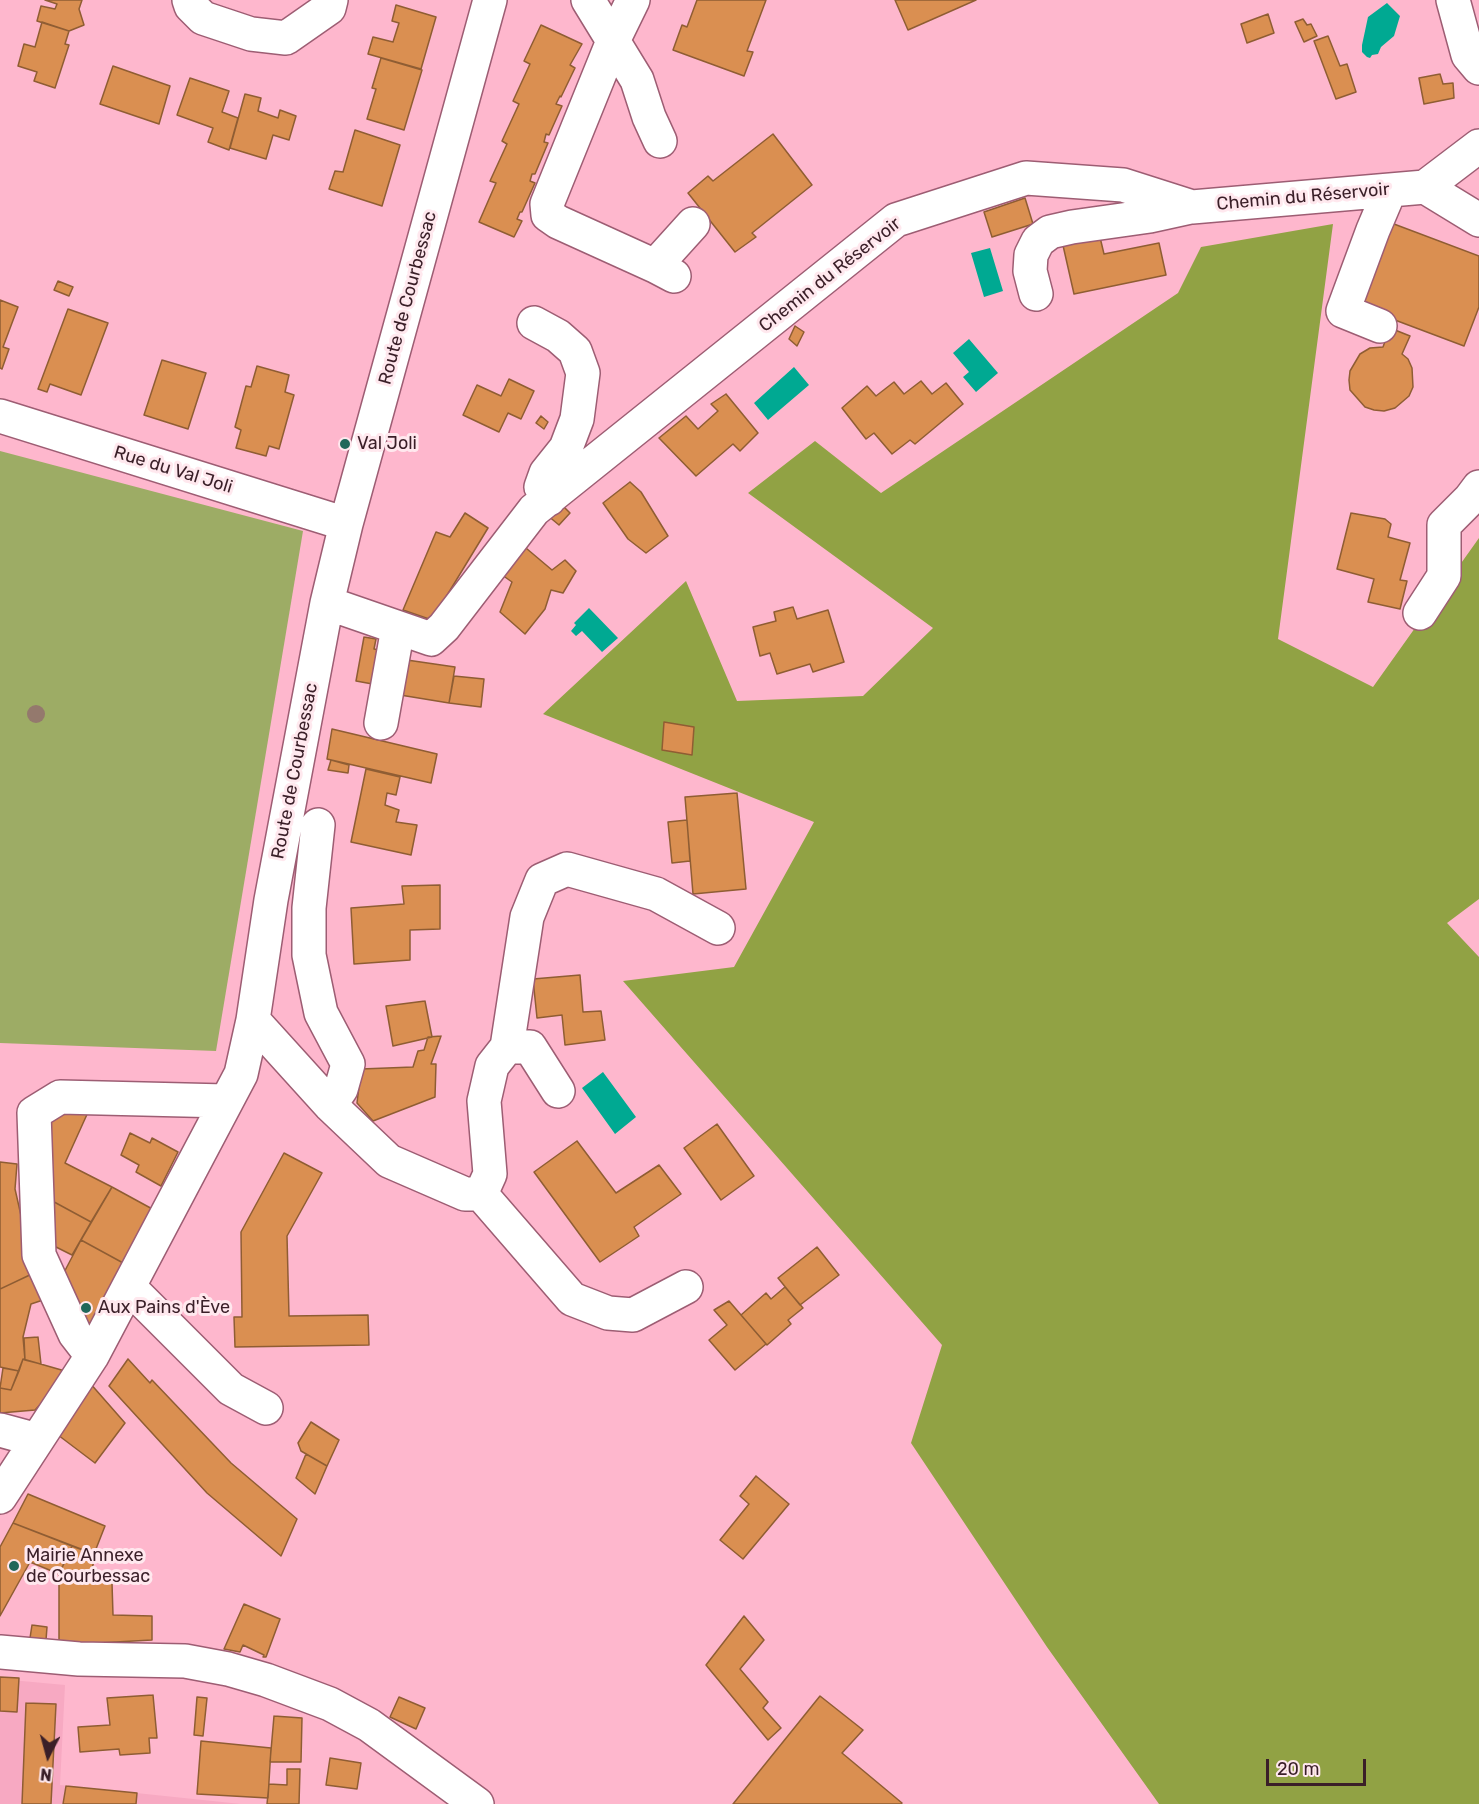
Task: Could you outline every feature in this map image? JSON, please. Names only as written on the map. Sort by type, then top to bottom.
[{"type":"street","points":[[189,0],[191,6],[203,18],[251,34],[286,38],[329,8],[332,0]]},
{"type":"street","name":"Route de Courbessac","points":[[0,1497],[92,1356],[240,1074],[253,1020],[271,900],[327,603],[346,524],[490,0]]},
{"type":"street","points":[[588,0],[637,80],[649,117],[660,141]]},
{"type":"street","points":[[633,0],[613,40],[547,204],[548,215],[558,222],[665,271],[693,224]]},
{"type":"street","points":[[1453,0],[1468,55],[1479,68]]},
{"type":"street","points":[[1479,146],[1425,187],[1479,220]]},
{"type":"street","name":"Chemin du Réservoir","points":[[327,603],[431,639],[444,627],[534,510],[896,220],[1026,178],[1123,185],[1192,207],[1425,187]]},
{"type":"street","points":[[1380,326],[1344,311],[1390,190]]},
{"type":"street","points":[[1036,294],[1030,272],[1031,255],[1038,242],[1050,231],[1150,216],[1192,207]]},
{"type":"street","points":[[534,323],[558,336],[575,351],[583,373],[577,419],[566,448],[546,473],[541,487],[549,499]]},
{"type":"street","name":"Rue du Val Joli","points":[[0,416],[346,524]]},
{"type":"street","points":[[1420,613],[1444,576],[1444,525],[1479,487]]},
{"type":"street","points":[[381,723],[398,628]]},
{"type":"street","points":[[318,825],[309,908],[309,955],[321,1013],[348,1064],[341,1089],[330,1105]]},
{"type":"street","points":[[481,1194],[490,1174],[484,1101],[492,1066],[507,1047],[527,917],[542,880],[567,869],[656,894],[718,928]]},
{"type":"street","points":[[253,1020],[330,1105],[390,1161],[465,1194],[481,1194],[572,1299],[608,1313],[633,1315],[686,1287]]},
{"type":"street","points":[[507,1047],[530,1047],[558,1090]]},
{"type":"street","points":[[92,1356],[75,1334],[39,1255],[34,1113],[60,1097],[225,1101]]},
{"type":"street","points":[[129,1287],[231,1389],[266,1408]]},
{"type":"street","points":[[0,1430],[37,1440]]},
{"type":"street","points":[[0,1652],[79,1659],[185,1661],[228,1669],[266,1680],[330,1704],[369,1725],[461,1798]]},
{"type":"shaded area","points":[[1387,3],[1400,16],[1394,36],[1381,47],[1378,54],[1367,57],[1362,52],[1362,45],[1368,17]]},
{"type":"shaded area","points":[[1333,224],[1278,639],[1373,687],[1479,538],[1479,899],[1447,923],[1479,957],[1479,1804],[1159,1804],[1047,1647],[911,1443],[942,1345],[623,981],[734,967],[814,822],[543,714],[686,581],[737,701],[863,696],[933,628],[748,493],[815,441],[881,493],[1178,293],[1201,247]]},
{"type":"shaded area","points":[[990,248],[1003,291],[984,297],[971,253]]},
{"type":"shaded area","points":[[969,339],[998,373],[976,392],[963,377],[969,372],[953,353]]},
{"type":"shaded area","points":[[794,367],[809,385],[768,420],[754,403]]},
{"type":"shaded area","points":[[0,451],[303,531],[216,1051],[0,1043]]},
{"type":"shaded area","points":[[589,608],[618,638],[602,652],[582,631],[576,636],[571,631],[576,625],[574,623]]},
{"type":"shaded area","points":[[603,1072],[636,1117],[615,1134],[582,1088]]},
{"type":"shaded area","points":[[0,1679],[65,1685],[60,1785],[241,1804],[0,1804]]},
{"type":"building","points":[[45,0],[82,0],[79,9],[84,25],[69,31],[37,21],[41,6],[55,9],[57,4]]},
{"type":"building","points":[[697,0],[766,0],[747,51],[753,52],[744,76],[673,50],[682,25],[687,27]]},
{"type":"building","points":[[895,0],[976,0],[908,30]]},
{"type":"building","points":[[396,5],[436,17],[421,69],[368,54],[373,37],[393,42],[399,23],[392,21]]},
{"type":"building","points":[[1268,14],[1274,33],[1247,43],[1241,24]]},
{"type":"building","points":[[1303,19],[1307,25],[1311,24],[1317,36],[1304,42],[1295,22]]},
{"type":"building","points":[[42,22],[69,31],[65,44],[69,45],[55,88],[34,81],[37,72],[18,66],[24,44],[35,47]]},
{"type":"building","points":[[541,25],[582,44],[570,65],[575,68],[556,104],[562,106],[549,135],[546,134],[544,142],[548,143],[535,174],[532,174],[530,181],[535,183],[517,219],[522,221],[514,237],[479,222],[496,183],[490,181],[507,144],[502,141],[519,104],[513,101],[530,64],[524,61]]},
{"type":"building","points":[[1328,36],[1340,66],[1347,64],[1356,92],[1336,99],[1314,41]]},
{"type":"building","points":[[381,58],[422,70],[404,130],[367,119],[376,89],[372,88]]},
{"type":"building","points":[[113,66],[170,86],[159,124],[100,104]]},
{"type":"building","points":[[1440,74],[1443,84],[1453,83],[1454,98],[1424,104],[1419,78]]},
{"type":"building","points":[[190,78],[229,91],[222,112],[238,118],[229,150],[208,142],[213,128],[177,115]]},
{"type":"building","points":[[245,94],[261,98],[258,111],[278,118],[280,110],[296,116],[289,140],[273,135],[266,159],[230,148]]},
{"type":"building","points":[[355,130],[400,145],[382,206],[329,189],[335,171],[343,172]]},
{"type":"building","points":[[773,134],[812,185],[752,233],[756,237],[735,252],[688,193],[708,176],[713,181]]},
{"type":"building","points":[[1025,198],[1033,224],[992,237],[984,212]]},
{"type":"building","points":[[1386,221],[1479,256],[1479,307],[1464,346],[1355,305]]},
{"type":"building","points":[[1099,233],[1104,254],[1159,243],[1166,275],[1074,294],[1062,241]]},
{"type":"building","points":[[58,281],[73,287],[69,296],[54,290]]},
{"type":"building","points":[[0,300],[18,307],[3,347],[9,349],[2,369],[0,368]]},
{"type":"building","points":[[68,309],[108,323],[81,395],[50,384],[47,392],[38,389]]},
{"type":"building","points":[[795,326],[804,332],[797,346],[789,339]]},
{"type":"building","points":[[1390,328],[1410,336],[1402,354],[1408,359],[1412,368],[1413,387],[1409,396],[1395,408],[1384,411],[1374,410],[1365,407],[1350,390],[1350,371],[1360,354],[1370,348],[1383,347]]},
{"type":"building","points":[[162,360],[206,373],[188,429],[144,415]]},
{"type":"building","points":[[257,366],[289,375],[285,392],[294,395],[279,449],[269,446],[266,456],[236,448],[241,430],[235,427],[246,386],[251,387]]},
{"type":"building","points":[[509,379],[534,391],[521,419],[508,413],[499,432],[463,415],[477,385],[501,396]]},
{"type":"building","points":[[921,381],[932,394],[946,383],[963,404],[915,444],[910,440],[892,454],[874,433],[866,439],[842,408],[867,386],[876,396],[894,382],[904,394]]},
{"type":"building","points":[[726,394],[758,433],[740,451],[733,444],[696,476],[659,438],[686,416],[698,429],[718,411],[711,404]]},
{"type":"building","points":[[541,416],[548,422],[544,429],[536,423]]},
{"type":"building","points":[[630,482],[641,492],[668,536],[646,553],[628,539],[603,503]]},
{"type":"building","points":[[560,503],[570,513],[559,525],[547,515]]},
{"type":"building","points":[[465,513],[488,528],[432,620],[403,610],[436,532],[450,537]]},
{"type":"building","points":[[1351,513],[1385,519],[1391,524],[1388,537],[1410,543],[1400,580],[1407,581],[1400,609],[1368,602],[1374,579],[1337,569]]},
{"type":"building","points":[[520,543],[552,570],[565,560],[576,571],[563,593],[551,590],[545,609],[525,634],[500,612],[512,582],[495,570]]},
{"type":"building","points":[[793,607],[797,619],[828,610],[844,662],[813,672],[810,664],[777,674],[770,653],[760,656],[753,627],[776,621],[774,612]]},
{"type":"building","points":[[364,637],[376,639],[374,649],[385,651],[378,685],[356,681]]},
{"type":"building","points":[[400,659],[455,667],[449,703],[394,694]]},
{"type":"building","points":[[454,676],[484,679],[481,707],[449,703]]},
{"type":"building","points":[[664,722],[694,727],[692,755],[662,750]]},
{"type":"building","points":[[332,729],[437,754],[431,783],[327,759]]},
{"type":"building","points":[[331,760],[349,765],[348,773],[328,770]]},
{"type":"building","points":[[366,769],[400,777],[396,795],[387,793],[385,805],[399,810],[396,822],[417,825],[411,855],[351,842]]},
{"type":"building","points":[[737,793],[746,889],[693,894],[685,797]]},
{"type":"building","points":[[687,820],[690,861],[672,863],[668,822]]},
{"type":"building","points":[[440,885],[440,929],[410,930],[410,960],[354,964],[351,908],[404,904],[402,886]]},
{"type":"building","points":[[580,975],[583,1012],[601,1011],[605,1040],[565,1045],[562,1015],[537,1018],[533,979]]},
{"type":"building","points":[[425,1001],[432,1037],[393,1046],[386,1006]]},
{"type":"building","points":[[441,1036],[431,1064],[436,1064],[435,1097],[373,1121],[357,1103],[361,1069],[413,1067],[418,1051],[424,1050],[428,1037]]},
{"type":"building","points":[[89,1110],[65,1163],[112,1187],[91,1222],[45,1197],[50,1115]]},
{"type":"building","points":[[717,1124],[754,1176],[721,1200],[684,1148]]},
{"type":"building","points":[[130,1133],[150,1143],[152,1138],[178,1152],[161,1186],[136,1172],[139,1165],[121,1155]]},
{"type":"building","points":[[577,1141],[616,1193],[659,1165],[681,1194],[634,1227],[639,1236],[600,1262],[534,1172]]},
{"type":"building","points":[[284,1153],[322,1173],[287,1236],[289,1316],[368,1315],[369,1345],[235,1347],[234,1317],[242,1317],[241,1232]]},
{"type":"building","points":[[0,1162],[17,1164],[15,1189],[34,1273],[0,1289]]},
{"type":"building","points":[[112,1187],[156,1211],[125,1264],[81,1240]]},
{"type":"building","points":[[45,1197],[91,1222],[72,1255],[50,1244]]},
{"type":"building","points":[[81,1240],[125,1264],[94,1322],[80,1328],[60,1280]]},
{"type":"building","points":[[817,1247],[839,1275],[800,1305],[778,1278]]},
{"type":"building","points":[[34,1273],[46,1299],[31,1304],[23,1337],[25,1360],[23,1359],[19,1371],[0,1367],[0,1289]]},
{"type":"building","points":[[785,1287],[803,1308],[788,1320],[791,1324],[767,1345],[741,1315],[766,1293],[771,1299]]},
{"type":"building","points":[[729,1301],[766,1344],[735,1370],[709,1340],[727,1325],[714,1310]]},
{"type":"building","points":[[38,1337],[41,1364],[25,1360],[24,1338]]},
{"type":"building","points":[[23,1359],[65,1371],[56,1388],[35,1410],[0,1413],[0,1388],[11,1390]]},
{"type":"building","points":[[128,1359],[150,1383],[152,1380],[231,1463],[297,1519],[281,1556],[207,1493],[109,1386]]},
{"type":"building","points":[[3,1368],[19,1371],[11,1390],[0,1388]]},
{"type":"building","points":[[89,1382],[125,1423],[95,1463],[58,1435]]},
{"type":"building","points":[[311,1422],[339,1440],[327,1466],[301,1451],[298,1443]]},
{"type":"building","points":[[306,1454],[327,1466],[315,1494],[296,1478]]},
{"type":"building","points":[[756,1476],[789,1504],[743,1559],[720,1540],[749,1504],[740,1496]]},
{"type":"building","points":[[28,1494],[105,1526],[94,1554],[13,1523]]},
{"type":"building","name":"Mairie Annexe de Courbessac","points":[[13,1523],[72,1546],[59,1574],[30,1562],[0,1616],[0,1547]]},
{"type":"building","points":[[72,1546],[96,1555],[88,1581],[61,1570]]},
{"type":"building","points":[[61,1570],[86,1581],[112,1583],[113,1615],[152,1616],[152,1640],[79,1644],[59,1642],[59,1574]]},
{"type":"building","points":[[244,1604],[280,1619],[266,1657],[243,1645],[240,1652],[224,1649]]},
{"type":"building","points":[[744,1616],[764,1640],[740,1669],[768,1702],[763,1708],[781,1728],[768,1740],[706,1665]]},
{"type":"building","points":[[32,1625],[47,1627],[46,1640],[30,1638]]},
{"type":"building","points":[[0,1677],[19,1678],[17,1712],[0,1711]]},
{"type":"building","points":[[153,1695],[157,1738],[149,1738],[150,1753],[120,1755],[119,1749],[80,1752],[78,1727],[110,1725],[107,1698]]},
{"type":"building","points":[[820,1696],[863,1730],[842,1753],[902,1803],[733,1804]]},
{"type":"building","points":[[197,1697],[207,1698],[203,1736],[194,1735]]},
{"type":"building","points":[[399,1697],[425,1708],[416,1729],[390,1717]]},
{"type":"building","points":[[26,1703],[56,1704],[51,1804],[22,1804]]},
{"type":"building","points":[[274,1716],[302,1718],[301,1762],[270,1762]]},
{"type":"building","points":[[201,1741],[271,1748],[268,1798],[197,1794]]},
{"type":"building","points":[[330,1758],[361,1763],[357,1789],[326,1785]]},
{"type":"building","points":[[287,1769],[300,1769],[299,1804],[267,1804],[269,1784],[287,1785]]},
{"type":"building","points":[[66,1786],[137,1793],[136,1804],[63,1804]]},
{"type":"place","name":"Val Joli","points":[[345,444]]},
{"type":"place","name":"Aux Pains d'Ève","points":[[86,1308]]},
{"type":"place","name":"Mairie Annexe de Courbessac","points":[[14,1566]]}]
